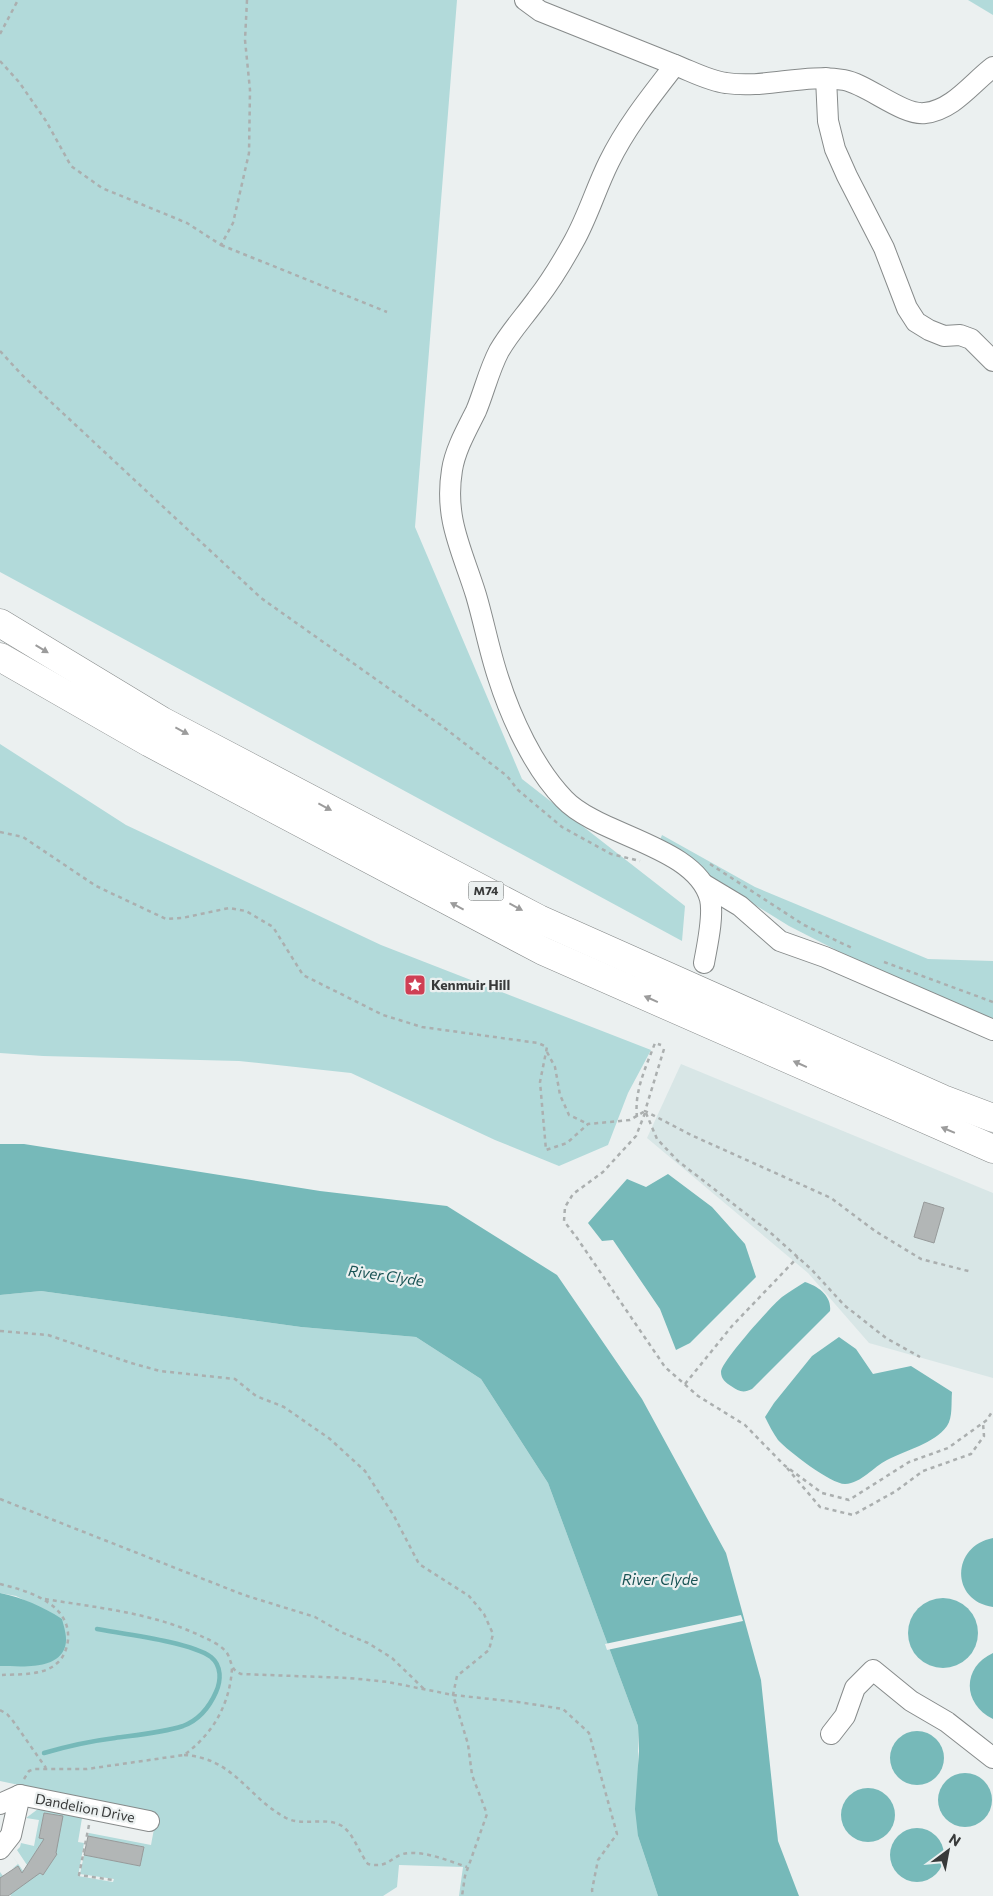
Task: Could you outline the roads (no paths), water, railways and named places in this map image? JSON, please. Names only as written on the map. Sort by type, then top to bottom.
[{"type":"highway","name":"M74","points":[[0,624],[162,721],[539,919],[943,1099],[993,1118]]},
{"type":"highway","name":"M74","points":[[0,657],[150,743],[543,951],[993,1149]]},
{"type":"street","points":[[525,0],[540,11],[725,83],[826,78],[846,80],[908,110],[924,114],[942,108],[957,99],[993,66]]},
{"type":"street","points":[[675,65],[627,129],[608,163],[576,239],[537,300],[516,326],[499,352],[452,466],[449,490],[450,513],[454,532],[476,596],[498,679],[524,740],[547,780],[566,801],[580,812],[635,838],[684,865],[705,885],[740,906],[780,941],[825,957],[993,1030]]},
{"type":"street","points":[[826,78],[828,121],[835,149],[884,248],[907,308],[916,322],[944,336],[960,335],[971,339],[993,361]]},
{"type":"street","points":[[704,963],[711,901],[705,885]]},
{"type":"street","points":[[831,1734],[846,1716],[855,1688],[873,1670],[912,1701],[947,1722],[993,1758]]},
{"type":"street","name":"Dandelion Drive","points":[[0,1790],[21,1790],[52,1801],[149,1821]]},
{"type":"street","name":"Dandelion Drive","points":[[0,1804],[21,1790]]},
{"type":"street","name":"Dandelion Drive","points":[[0,1849],[11,1835],[21,1790]]},
{"type":"water","name":"River Clyde","points":[[0,1144],[24,1144],[320,1191],[447,1206],[557,1275],[642,1399],[726,1553],[761,1680],[778,1841],[799,1896],[658,1896],[638,1836],[635,1809],[639,1751],[638,1726],[548,1483],[481,1379],[416,1337],[301,1327],[41,1291],[0,1295]]},
{"type":"water","points":[[668,1174],[712,1207],[745,1244],[756,1277],[690,1343],[676,1350],[660,1309],[613,1240],[602,1241],[588,1223],[627,1179],[646,1187]]},
{"type":"water","points":[[805,1282],[823,1292],[829,1301],[830,1311],[752,1389],[746,1391],[737,1390],[727,1384],[721,1372],[729,1357],[782,1297]]},
{"type":"water","points":[[839,1337],[856,1349],[873,1374],[911,1366],[952,1392],[950,1418],[947,1426],[935,1438],[887,1460],[857,1481],[845,1484],[830,1479],[791,1452],[778,1440],[765,1417],[812,1356]]},
{"type":"water","points":[[993,1538],[993,1607],[979,1603],[969,1595],[963,1585],[961,1573],[963,1562],[969,1551],[979,1543]]},
{"type":"water","points":[[0,1593],[32,1603],[62,1619],[66,1640],[61,1655],[46,1664],[0,1666]]},
{"type":"water","points":[[943,1598],[956,1601],[968,1608],[975,1620],[978,1633],[975,1646],[968,1658],[956,1665],[943,1668],[930,1665],[918,1658],[911,1646],[908,1633],[911,1620],[918,1608],[930,1601]]},
{"type":"water","points":[[993,1653],[993,1719],[976,1704],[971,1695],[970,1686],[971,1676],[976,1667],[983,1659]]},
{"type":"water","points":[[912,1731],[922,1731],[932,1735],[940,1743],[944,1758],[940,1773],[932,1781],[922,1785],[912,1785],[902,1781],[894,1773],[890,1763],[890,1753],[894,1743],[902,1735]]},
{"type":"water","points":[[960,1773],[970,1773],[980,1777],[988,1785],[992,1800],[988,1815],[980,1823],[970,1827],[960,1827],[950,1823],[942,1815],[938,1805],[938,1795],[942,1785],[950,1777]]},
{"type":"water","points":[[863,1788],[873,1788],[883,1792],[891,1800],[895,1815],[891,1830],[883,1838],[873,1842],[863,1842],[853,1838],[845,1830],[841,1820],[841,1810],[845,1800],[853,1792]]},
{"type":"water","points":[[912,1828],[922,1828],[932,1832],[940,1840],[944,1855],[940,1870],[932,1878],[922,1882],[912,1882],[902,1878],[894,1870],[890,1860],[890,1850],[894,1840],[902,1832]]},
{"type":"waterway","points":[[44,1753],[88,1742],[158,1732],[183,1726],[203,1713],[216,1692],[220,1674],[215,1661],[211,1657],[189,1647],[157,1639],[97,1629]]},
{"type":"place","name":"Kenmuir Hill","points":[[415,985]]}]
